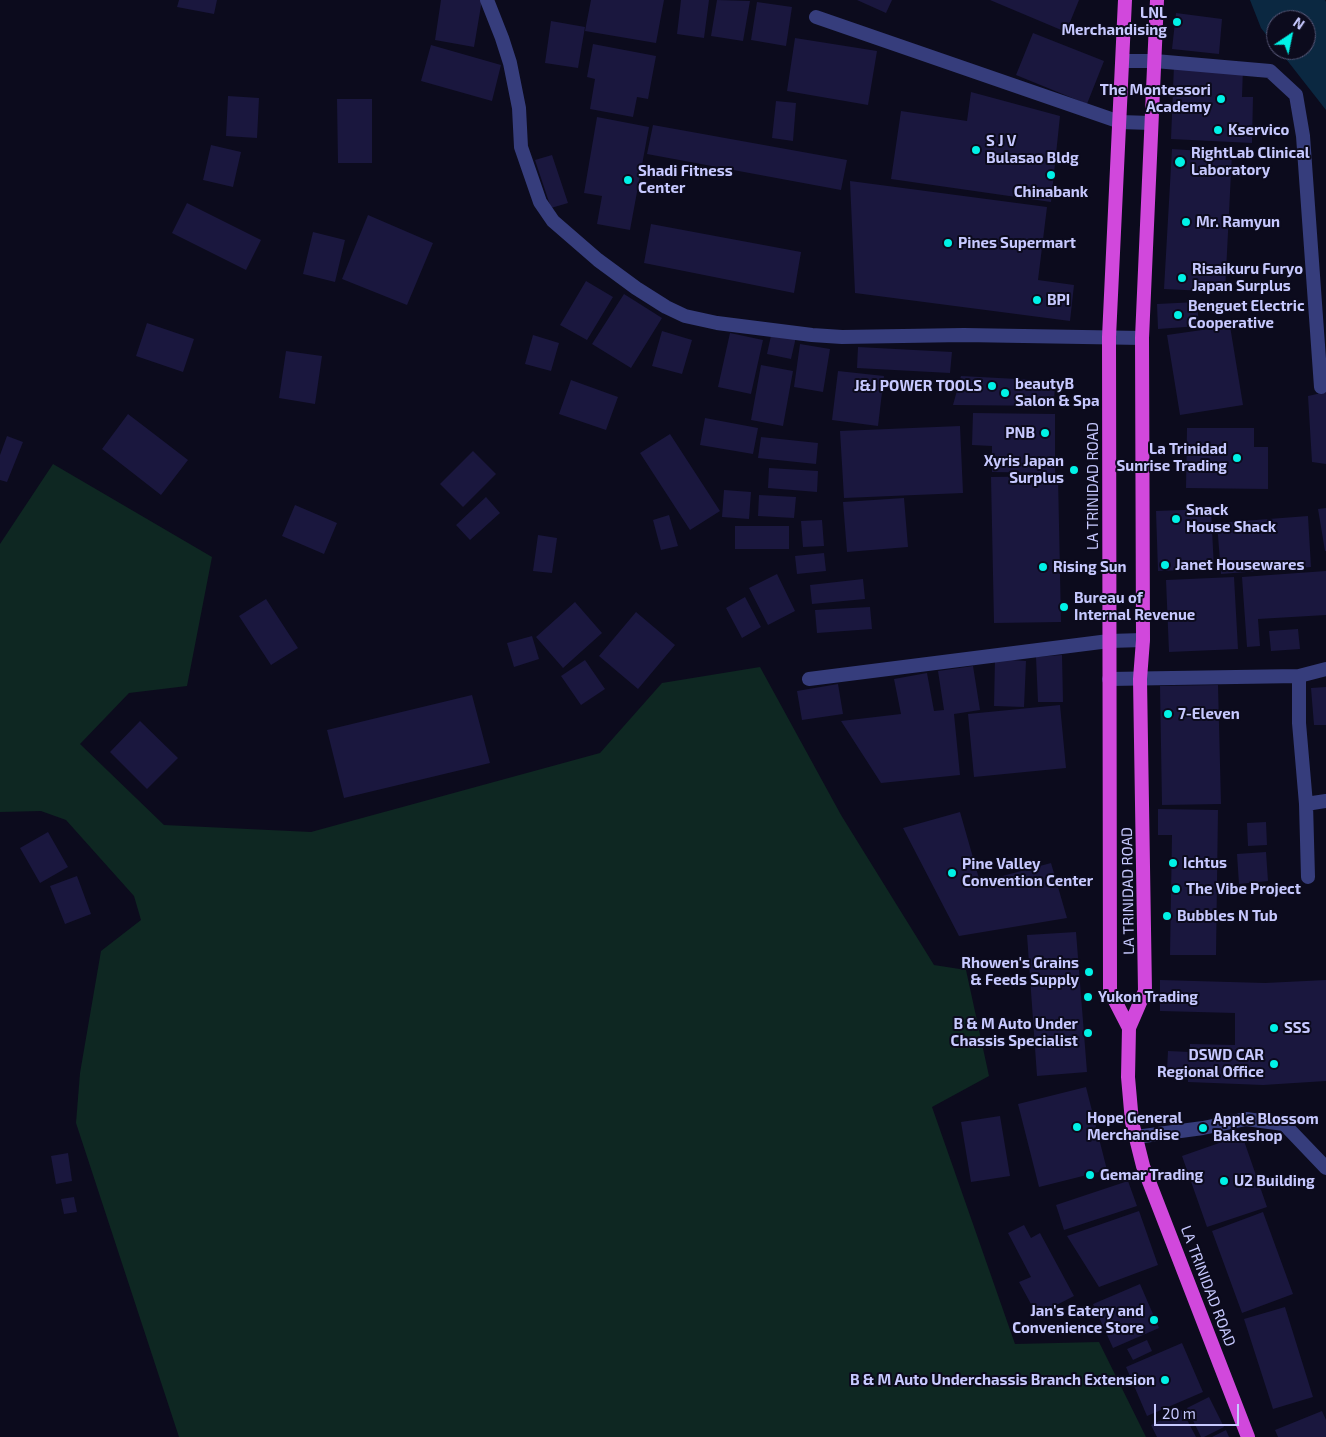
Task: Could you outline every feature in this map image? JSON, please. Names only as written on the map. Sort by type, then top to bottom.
[{"type":"highway","name":"LA TRINIDAD ROAD","points":[[1125,0],[1109,337],[1109,679],[1110,991],[1128,1028]]},
{"type":"highway","name":"LA TRINIDAD ROAD","points":[[1157,0],[1142,338],[1143,640],[1140,679],[1145,991],[1128,1028],[1128,1076],[1132,1122],[1144,1166],[1248,1437]]},
{"type":"street","points":[[487,0],[510,63],[519,108],[521,147],[540,202],[553,221],[598,260],[666,307],[684,316],[717,323],[842,337],[964,335],[1142,338]]},
{"type":"street","points":[[816,17],[1120,122],[1151,123]]},
{"type":"street","points":[[1123,61],[1154,61],[1270,71],[1296,96],[1303,136],[1320,387]]},
{"type":"street","points":[[809,679],[1109,641],[1143,640]]},
{"type":"street","points":[[1109,679],[1299,676],[1326,669]]},
{"type":"street","points":[[1299,676],[1299,724],[1306,804],[1308,877]]},
{"type":"street","points":[[1306,804],[1326,801]]},
{"type":"street","points":[[1136,1137],[1203,1128],[1246,1119],[1284,1124],[1326,1168]]},
{"type":"green space","points":[[53,464],[212,557],[187,686],[129,693],[80,744],[164,825],[311,832],[600,753],[662,683],[760,667],[841,815],[934,965],[966,970],[989,1076],[932,1107],[1015,1344],[1099,1342],[1146,1437],[179,1437],[76,1123],[80,1073],[101,951],[141,920],[134,896],[66,820],[41,811],[0,812],[0,544]]},
{"type":"water","points":[[1250,0],[1325,0],[1326,110],[1287,60],[1316,60],[1316,10],[1266,10],[1266,34],[1261,28]]},
{"type":"building","points":[[179,0],[217,0],[214,14],[177,7]]},
{"type":"building","points":[[441,0],[482,0],[474,47],[435,40]]},
{"type":"building","points":[[591,0],[664,0],[656,43],[585,31]]},
{"type":"building","points":[[681,0],[709,0],[704,38],[677,34]]},
{"type":"building","points":[[717,0],[750,1],[743,41],[711,36]]},
{"type":"building","points":[[857,0],[892,0],[886,13]]},
{"type":"building","points":[[990,0],[1079,0],[1066,32]]},
{"type":"building","points":[[757,2],[792,7],[786,46],[751,40]]},
{"type":"building","points":[[1176,13],[1222,19],[1219,54],[1172,49]]},
{"type":"building","points":[[551,21],[585,27],[578,68],[545,63]]},
{"type":"building","points":[[1033,33],[1104,61],[1087,104],[1016,75]]},
{"type":"building","points":[[795,38],[877,51],[868,105],[787,91]]},
{"type":"building","points":[[593,44],[656,56],[648,99],[637,97],[633,117],[590,109],[595,79],[587,77]]},
{"type":"building","points":[[431,45],[501,65],[492,101],[421,81]]},
{"type":"building","points":[[1174,65],[1243,68],[1242,97],[1253,97],[1252,143],[1171,139]]},
{"type":"building","name":"S J V Bulasao Bldg","points":[[971,92],[1060,116],[1051,202],[891,179],[901,111],[967,121]]},
{"type":"building","points":[[228,96],[259,98],[257,138],[226,136]]},
{"type":"building","points":[[337,99],[372,99],[372,163],[338,163]]},
{"type":"building","points":[[776,101],[796,103],[793,141],[772,138]]},
{"type":"building","points":[[597,117],[649,127],[630,230],[597,224],[602,196],[584,193]]},
{"type":"building","points":[[653,125],[847,160],[841,190],[647,154]]},
{"type":"building","points":[[211,145],[241,152],[233,187],[203,180]]},
{"type":"building","points":[[1172,149],[1232,153],[1225,292],[1164,289]]},
{"type":"building","points":[[552,155],[568,203],[551,208],[535,160]]},
{"type":"building","name":"Pines Supermart","points":[[850,181],[1047,207],[1038,280],[1074,285],[1070,321],[855,293]]},
{"type":"building","points":[[187,203],[261,240],[246,270],[172,233]]},
{"type":"building","points":[[368,215],[433,243],[407,305],[342,279]]},
{"type":"building","points":[[651,224],[801,252],[794,293],[644,263]]},
{"type":"building","points":[[313,232],[345,240],[335,282],[303,274]]},
{"type":"building","points":[[586,281],[613,297],[587,340],[560,325]]},
{"type":"building","points":[[624,294],[662,318],[631,368],[592,344]]},
{"type":"building","name":"Benguet Electric Cooperative","points":[[1197,302],[1199,326],[1158,329],[1157,304]]},
{"type":"building","points":[[147,323],[194,339],[183,372],[136,356]]},
{"type":"building","points":[[1230,326],[1243,405],[1180,415],[1167,335]]},
{"type":"building","points":[[662,331],[692,340],[682,374],[652,366]]},
{"type":"building","points":[[772,331],[796,337],[791,359],[767,354]]},
{"type":"building","points":[[730,333],[763,340],[751,394],[718,387]]},
{"type":"building","points":[[533,335],[559,343],[551,371],[525,364]]},
{"type":"building","points":[[800,344],[830,349],[823,392],[794,387]]},
{"type":"building","points":[[858,347],[952,352],[950,373],[857,368]]},
{"type":"building","points":[[286,351],[322,356],[315,404],[279,398]]},
{"type":"building","points":[[761,365],[793,371],[783,426],[751,420]]},
{"type":"building","points":[[838,371],[884,376],[878,426],[832,420]]},
{"type":"building","name":"beautyB Salon & Spa","points":[[961,376],[1055,381],[1054,406],[953,405]]},
{"type":"building","points":[[571,380],[618,397],[606,430],[559,414]]},
{"type":"building","points":[[1326,392],[1326,464],[1312,462],[1308,396]]},
{"type":"building","points":[[973,413],[1055,414],[1055,473],[992,472],[992,446],[972,445]]},
{"type":"building","points":[[128,414],[188,460],[161,495],[102,449]]},
{"type":"building","points":[[705,418],[758,428],[753,454],[700,445]]},
{"type":"building","points":[[960,426],[963,493],[844,498],[840,431]]},
{"type":"building","points":[[1187,428],[1254,428],[1254,447],[1268,447],[1268,489],[1186,488]]},
{"type":"building","points":[[670,434],[720,511],[690,530],[640,453]]},
{"type":"building","points":[[7,436],[23,442],[7,482],[0,480],[0,455]]},
{"type":"building","points":[[761,437],[818,443],[816,464],[758,458]]},
{"type":"building","points":[[473,451],[496,474],[463,507],[440,484]]},
{"type":"building","points":[[769,468],[818,471],[817,492],[768,488]]},
{"type":"building","points":[[1058,476],[1061,622],[994,623],[991,477]]},
{"type":"building","points":[[724,490],[751,492],[749,519],[722,517]]},
{"type":"building","points":[[759,495],[796,497],[794,518],[758,516]]},
{"type":"building","points":[[486,497],[500,513],[470,540],[456,525]]},
{"type":"building","points":[[904,498],[908,547],[847,552],[843,502]]},
{"type":"building","points":[[295,505],[337,523],[324,554],[282,536]]},
{"type":"building","points":[[1326,508],[1326,551],[1325,551],[1318,509]]},
{"type":"building","points":[[1211,509],[1214,569],[1158,571],[1156,511]]},
{"type":"building","points":[[669,515],[678,546],[661,550],[653,520]]},
{"type":"building","points":[[1308,516],[1311,567],[1221,574],[1217,523]]},
{"type":"building","points":[[822,520],[824,546],[803,547],[801,521]]},
{"type":"building","points":[[735,526],[789,526],[789,549],[735,549]]},
{"type":"building","points":[[538,535],[557,538],[552,573],[533,571]]},
{"type":"building","points":[[824,553],[826,571],[797,574],[795,556]]},
{"type":"building","points":[[1326,571],[1326,615],[1258,619],[1260,646],[1247,647],[1242,577]]},
{"type":"building","points":[[777,574],[795,611],[768,625],[749,588]]},
{"type":"building","points":[[1234,577],[1238,649],[1169,652],[1166,580]]},
{"type":"building","points":[[863,579],[865,599],[812,604],[810,585]]},
{"type":"building","points":[[745,597],[761,627],[742,638],[726,608]]},
{"type":"building","points":[[266,599],[298,648],[271,665],[239,616]]},
{"type":"building","points":[[575,602],[602,633],[563,668],[536,637]]},
{"type":"building","points":[[870,607],[872,629],[817,633],[815,610]]},
{"type":"building","points":[[636,612],[675,645],[638,689],[599,656]]},
{"type":"building","points":[[1298,629],[1300,649],[1271,651],[1269,631]]},
{"type":"building","points":[[532,636],[539,659],[514,667],[507,643]]},
{"type":"building","points":[[1062,655],[1063,702],[1038,702],[1036,657]]},
{"type":"building","points":[[995,659],[1026,661],[1024,707],[994,706]]},
{"type":"building","points":[[585,660],[605,689],[581,705],[561,676]]},
{"type":"building","points":[[973,666],[980,710],[954,714],[960,775],[881,783],[841,721],[901,714],[894,679],[927,673],[934,711],[944,710],[938,671]]},
{"type":"building","points":[[838,684],[843,714],[802,720],[797,691]]},
{"type":"building","points":[[1218,685],[1221,804],[1162,805],[1160,686]]},
{"type":"building","points":[[1326,687],[1326,725],[1314,725],[1311,688]]},
{"type":"building","points":[[472,695],[490,763],[344,798],[327,730]]},
{"type":"building","points":[[1060,705],[1066,768],[974,777],[968,714]]},
{"type":"building","points":[[140,721],[178,758],[147,789],[110,752]]},
{"type":"building","points":[[1158,809],[1218,810],[1216,955],[1170,955],[1172,835],[1158,835]]},
{"type":"building","name":"Pine Valley Convention Center","points":[[960,812],[980,882],[1051,863],[1067,918],[959,936],[903,828]]},
{"type":"building","points":[[1266,822],[1267,845],[1248,846],[1247,823]]},
{"type":"building","points":[[48,832],[68,867],[40,883],[20,848]]},
{"type":"building","points":[[1266,852],[1268,881],[1239,884],[1237,854]]},
{"type":"building","points":[[77,876],[91,914],[65,924],[50,886]]},
{"type":"building","points":[[1076,932],[1087,1072],[1037,1076],[1027,935]]},
{"type":"building","points":[[1160,980],[1265,983],[1326,980],[1326,1081],[1263,1085],[1188,1082],[1188,1071],[1167,1070],[1168,1051],[1190,1052],[1190,1044],[1235,1045],[1235,1013],[1160,1011]]},
{"type":"building","points":[[1086,1087],[1107,1170],[1039,1187],[1018,1104]]},
{"type":"building","points":[[1000,1116],[1010,1176],[971,1182],[961,1122]]},
{"type":"building","name":"U2 Building","points":[[1242,1135],[1267,1207],[1207,1227],[1182,1156]]},
{"type":"building","points":[[68,1153],[72,1181],[56,1184],[51,1156]]},
{"type":"building","points":[[1128,1181],[1137,1206],[1064,1230],[1056,1205]]},
{"type":"building","points":[[74,1197],[77,1212],[64,1214],[61,1199]]},
{"type":"building","points":[[1139,1211],[1158,1265],[1099,1287],[1067,1236]]},
{"type":"building","points":[[1263,1212],[1293,1294],[1242,1313],[1212,1231]]},
{"type":"building","points":[[1024,1225],[1031,1238],[1040,1233],[1074,1296],[1037,1315],[1019,1282],[1031,1277],[1008,1233]]},
{"type":"building","points":[[1140,1284],[1159,1328],[1113,1348],[1093,1304]]},
{"type":"building","points":[[1285,1307],[1313,1397],[1273,1409],[1244,1319]]},
{"type":"building","points":[[1147,1340],[1152,1351],[1133,1360],[1127,1349]]},
{"type":"building","name":"B & M Auto Underchassis Branch Extension","points":[[1182,1343],[1203,1392],[1147,1416],[1126,1367]]},
{"type":"building","points":[[1209,1397],[1224,1427],[1201,1437],[1187,1408]]},
{"type":"building","points":[[1182,1410],[1196,1437],[1157,1437],[1151,1425]]},
{"type":"building","points":[[1322,1411],[1326,1420],[1326,1437],[1278,1437],[1275,1430]]},
{"type":"building","points":[[1226,1430],[1229,1437],[1212,1437]]},
{"type":"place","name":"LNL Merchandising","points":[[1177,22]]},
{"type":"place","name":"The Montessori Academy","points":[[1221,99]]},
{"type":"place","name":"Kservico","points":[[1218,130]]},
{"type":"place","name":"S J V Bulasao Bldg","points":[[976,150]]},
{"type":"place","name":"RightLab Clinical Laboratory","points":[[1180,162]]},
{"type":"place","name":"Chinabank","points":[[1051,175]]},
{"type":"place","name":"Shadi Fitness Center","points":[[628,180]]},
{"type":"place","name":"Mr. Ramyun","points":[[1186,222]]},
{"type":"place","name":"Pines Supermart","points":[[948,243]]},
{"type":"place","name":"Risaikuru Furyo Japan Surplus","points":[[1182,278]]},
{"type":"place","name":"BPI","points":[[1037,300]]},
{"type":"place","name":"Benguet Electric Cooperative","points":[[1178,315]]},
{"type":"place","name":"J&J POWER TOOLS","points":[[992,386]]},
{"type":"place","name":"beautyB Salon & Spa","points":[[1005,393]]},
{"type":"place","name":"PNB","points":[[1045,433]]},
{"type":"place","name":"La Trinidad Sunrise Trading","points":[[1237,458]]},
{"type":"place","name":"Xyris Japan Surplus","points":[[1074,470]]},
{"type":"place","name":"Snack House Shack","points":[[1176,519]]},
{"type":"place","name":"Janet Housewares","points":[[1165,565]]},
{"type":"place","name":"Rising Sun","points":[[1043,567]]},
{"type":"place","name":"Bureau of Internal Revenue","points":[[1064,607]]},
{"type":"place","name":"7-Eleven","points":[[1168,714]]},
{"type":"place","name":"Ichtus","points":[[1173,863]]},
{"type":"place","name":"Pine Valley Convention Center","points":[[952,873]]},
{"type":"place","name":"The Vibe Project","points":[[1176,889]]},
{"type":"place","name":"Bubbles N Tub","points":[[1167,916]]},
{"type":"place","name":"Rhowen's Grains & Feeds Supply","points":[[1089,972]]},
{"type":"place","name":"Yukon Trading","points":[[1088,997]]},
{"type":"place","name":"SSS","points":[[1274,1028]]},
{"type":"place","name":"B & M Auto Under Chassis Specialist","points":[[1088,1033]]},
{"type":"place","name":"DSWD CAR Regional Office","points":[[1274,1064]]},
{"type":"place","name":"Hope General Merchandise","points":[[1077,1127]]},
{"type":"place","name":"Apple Blossom Bakeshop","points":[[1203,1128]]},
{"type":"place","name":"Gemar Trading","points":[[1090,1175]]},
{"type":"place","name":"U2 Building","points":[[1224,1181]]},
{"type":"place","name":"Jan's Eatery and Convenience Store","points":[[1154,1320]]},
{"type":"place","name":"B & M Auto Underchassis Branch Extension","points":[[1165,1380]]}]
